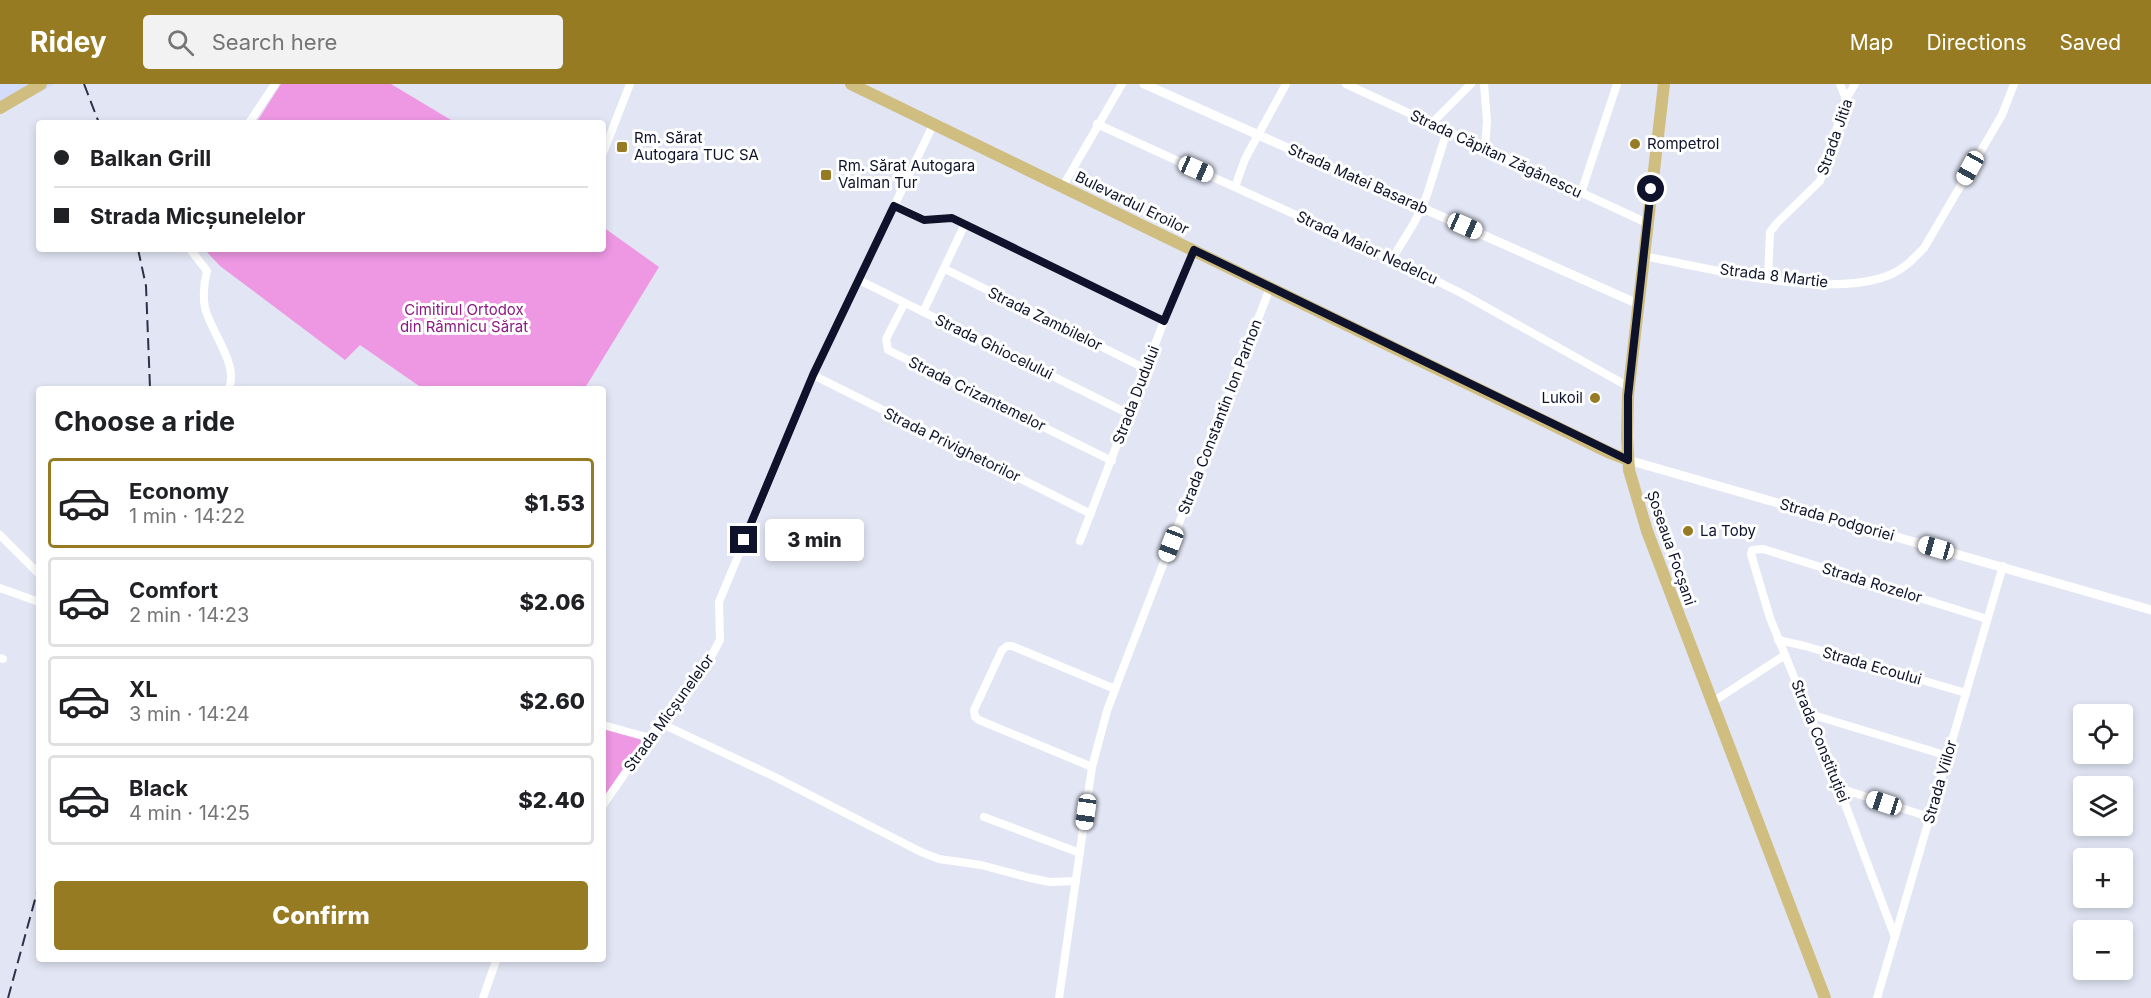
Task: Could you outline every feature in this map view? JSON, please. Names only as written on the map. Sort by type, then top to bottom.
[{"type":"main road","points":[[0,108],[42,84]]},
{"type":"main road","name":"Bulevardul Eroilor","points":[[850,84],[1628,460]]},
{"type":"main road","name":"Șoseaua Focșani","points":[[1664,84],[1629,387],[1628,460],[1635,495],[1647,531],[1825,998]]},
{"type":"street","points":[[251,120],[275,84]]},
{"type":"street","points":[[606,145],[630,84]]},
{"type":"street","points":[[1063,186],[1122,84]]},
{"type":"street","name":"Strada Matei Basarab","points":[[1144,84],[1638,304]]},
{"type":"street","points":[[1235,187],[1245,159],[1286,84]]},
{"type":"street","name":"Strada Căpitan Zăgănescu","points":[[1346,84],[1647,223]]},
{"type":"street","points":[[1432,123],[1471,84]]},
{"type":"street","points":[[1484,84],[1487,121],[1485,149]]},
{"type":"street","points":[[1581,193],[1617,84]]},
{"type":"street","points":[[1840,84],[1846,99]]},
{"type":"street","name":"Strada Jitia","points":[[1768,279],[1770,232],[1820,181],[1846,99],[1855,84]]},
{"type":"street","name":"Strada 8 Martie","points":[[1643,256],[1768,279],[1830,284],[1853,284],[1893,273],[1909,263],[1924,248],[2002,115],[2014,84]]},
{"type":"street","name":"Strada Micșunelelor","points":[[606,801],[660,723],[705,668],[720,640],[719,602],[813,375],[934,123]]},
{"type":"street","name":"Strada Maior Nedelcu","points":[[1097,124],[1461,293],[1629,387]]},
{"type":"street","points":[[1392,259],[1422,206],[1447,130]]},
{"type":"street","points":[[894,206],[924,220],[952,218],[1164,321]]},
{"type":"street","points":[[922,312],[965,224]]},
{"type":"street","name":"Strada Dudului","points":[[1080,541],[1164,321],[1194,250]]},
{"type":"street","points":[[192,252],[207,271],[205,307],[227,359],[231,374],[229,386]]},
{"type":"street","name":"Strada Zambilelor","points":[[945,269],[1146,369]]},
{"type":"street","name":"Strada Ghiocelului","points":[[859,280],[1129,414]]},
{"type":"street","name":"Strada Constantin Ion Parhon","points":[[1059,998],[1092,767],[1101,732],[1115,689],[1270,288]]},
{"type":"street","name":"Strada Crizantemelor","points":[[904,303],[886,339],[888,350],[1112,461]]},
{"type":"street","name":"Strada Privighetorilor","points":[[813,375],[1091,514]]},
{"type":"street","name":"Strada Podgoriei","points":[[1628,460],[2151,610]]},
{"type":"street","points":[[0,536],[36,571]]},
{"type":"street","name":"Strada Rozelor","points":[[1757,549],[1987,619]]},
{"type":"street","name":"Strada Constituției","points":[[1757,549],[1752,550],[1751,560],[1778,640],[1810,714],[1895,937]]},
{"type":"street","name":"Strada Viilor","points":[[1876,998],[2002,566]]},
{"type":"street","points":[[0,588],[36,601]]},
{"type":"street","name":"Strada Ecoului","points":[[1778,640],[1966,693]]},
{"type":"street","points":[[1092,767],[979,720],[975,717],[974,711],[1002,650],[1007,646],[1115,689]]},
{"type":"street","points":[[1711,703],[1785,655]]},
{"type":"street","points":[[1810,714],[1948,756]]},
{"type":"street","points":[[660,723],[773,776],[939,859],[981,865],[1050,882],[1076,881]]},
{"type":"street","points":[[606,726],[650,738]]},
{"type":"street","points":[[1839,788],[1929,817]]},
{"type":"street","points":[[984,817],[1080,853]]},
{"type":"street","points":[[483,998],[496,962]]},
{"type":"shaded area","points":[[0,84],[55,84],[0,114]]},
{"type":"green space","points":[[281,84],[391,84],[451,120],[258,120]]},
{"type":"green space","name":"Cimitirul Ortodox din Râmnicu Sărat","points":[[606,229],[659,267],[586,386],[419,386],[360,345],[345,360],[220,266],[207,252],[606,252]]},
{"type":"green space","points":[[606,726],[650,738],[606,801]]},
{"type":"railway","points":[[84,84],[98,120]]},
{"type":"railway","points":[[139,252],[146,286],[150,386]]},
{"type":"railway","points":[[8,998],[36,896]]},
{"type":"place","name":"Rompetrol","points":[[1635,144]]},
{"type":"place","name":"Rm. Sărat Autogara TUC SA","points":[[622,147]]},
{"type":"place","name":"Rm. Sărat Autogara Valman Tur","points":[[826,175]]},
{"type":"place","name":"Lukoil","points":[[1595,398]]},
{"type":"place","name":"La Toby","points":[[1688,531]]},
{"type":"route","points":[[744,540],[813,375],[894,206],[924,220],[952,218],[1164,321],[1194,250],[1628,460],[1628,396],[1651,189]]}]
